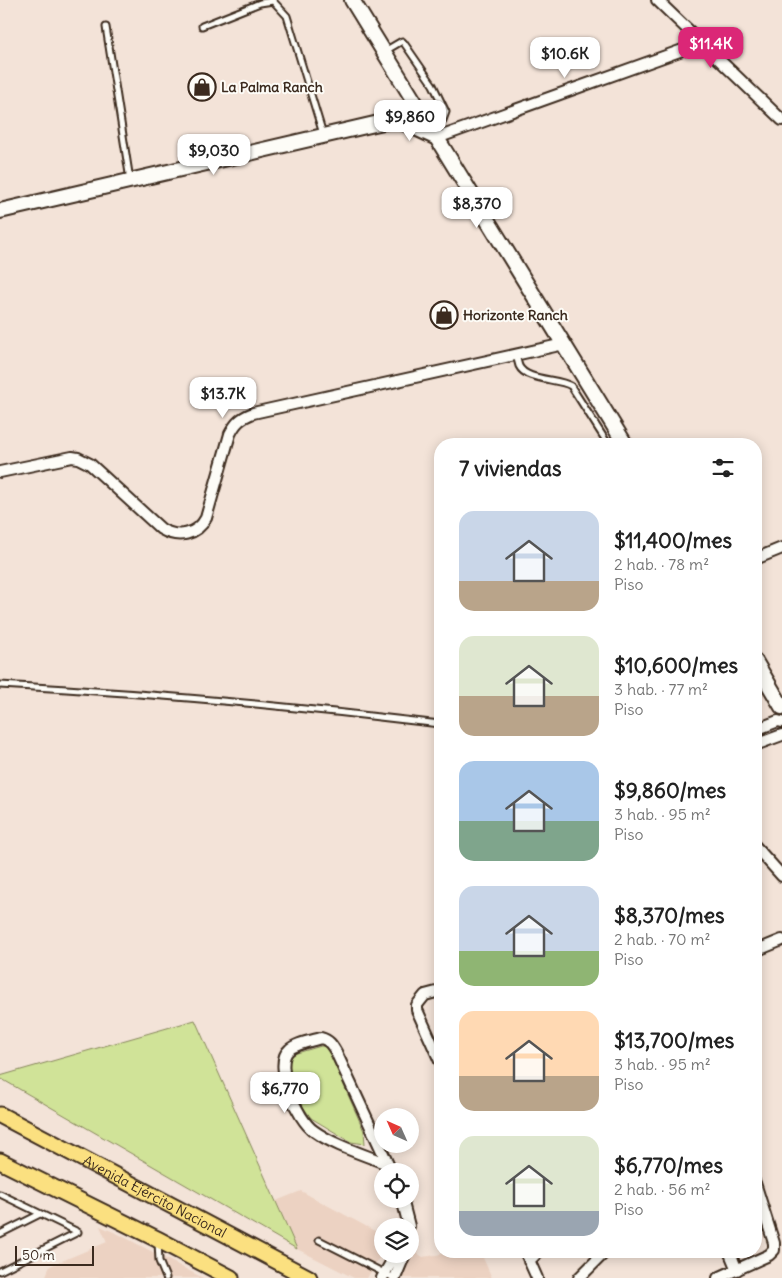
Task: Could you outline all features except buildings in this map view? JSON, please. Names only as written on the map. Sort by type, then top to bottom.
[{"type":"main road","name":"Avenida Ejército Nacional","points":[[0,1115],[309,1278]]},
{"type":"main road","points":[[0,1161],[158,1239],[227,1277]]},
{"type":"street","points":[[352,0],[382,52],[434,133],[621,438]]},
{"type":"street","points":[[657,0],[782,120]]},
{"type":"street","points":[[396,119],[434,133],[702,43]]},
{"type":"street","points":[[0,211],[396,119],[420,111]]},
{"type":"street","points":[[0,472],[72,457],[78,458],[90,464],[161,529],[178,535],[194,532],[200,528],[206,518],[230,434],[235,423],[242,417],[564,344]]},
{"type":"street","points":[[762,556],[782,548]]},
{"type":"street","points":[[762,673],[782,707]]},
{"type":"street","points":[[762,727],[778,721],[782,722]]},
{"type":"street","points":[[762,742],[782,735]]},
{"type":"street","points":[[762,854],[782,876]]},
{"type":"street","points":[[762,948],[782,940]]},
{"type":"street","points":[[434,993],[425,995],[418,1002],[417,1010],[434,1048]]},
{"type":"street","points":[[321,1038],[329,1041],[336,1052],[389,1168],[324,1137],[312,1130],[303,1121],[282,1070],[284,1056],[288,1050],[321,1038]]},
{"type":"street","points":[[718,1278],[769,1255],[774,1250],[774,1243],[762,1205]]},
{"type":"street","points":[[528,1258],[537,1278]]},
{"type":"street","points":[[579,1278],[599,1258]]},
{"type":"street","points":[[732,1258],[737,1270]]},
{"type":"street","points":[[389,1277],[393,1263]]},
{"type":"street","points":[[389,1277],[399,1263]]},
{"type":"lane","points":[[202,26],[260,3],[272,1],[287,16],[324,136]]},
{"type":"lane","points":[[106,27],[130,181]]},
{"type":"lane","points":[[382,52],[402,41],[433,85],[446,112],[434,133]]},
{"type":"lane","points":[[516,355],[519,366],[528,374],[561,381],[571,386],[604,438]]},
{"type":"lane","points":[[0,685],[120,692],[434,723]]},
{"type":"lane","points":[[0,1271],[78,1232],[1,1196]]},
{"type":"lane","points":[[0,1234],[40,1214]]},
{"type":"lane","points":[[158,1239],[159,1261],[166,1278]]},
{"type":"lane","points":[[319,1240],[389,1277]]},
{"type":"shaded area","points":[[301,1191],[374,1231],[374,1263],[376,1263],[367,1278],[354,1278],[297,1249],[276,1201]]},
{"type":"shaded area","points":[[100,1226],[203,1278],[45,1278],[50,1266],[107,1242]]},
{"type":"shaded area","points":[[419,1254],[423,1257],[434,1255],[434,1258],[483,1258],[492,1278],[400,1278],[409,1263],[419,1263]]},
{"type":"green space","points":[[195,1020],[297,1249],[0,1078],[0,1076]]},
{"type":"green space","points":[[321,1046],[327,1047],[364,1131],[365,1144],[351,1142],[311,1118],[301,1104],[287,1063],[290,1055]]},
{"type":"place","name":"La Palma Ranch","points":[[202,87]]},
{"type":"place","name":"Horizonte Ranch","points":[[444,315]]}]
